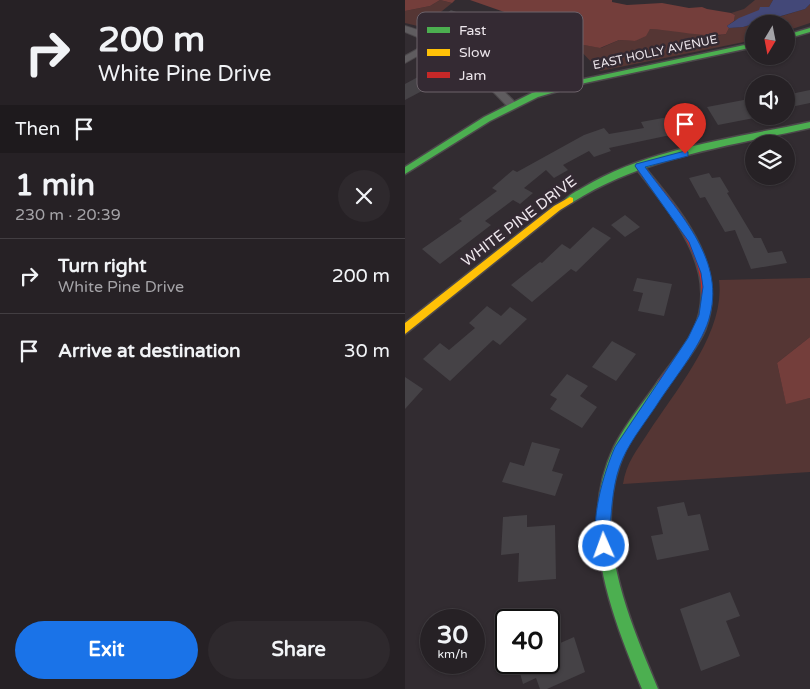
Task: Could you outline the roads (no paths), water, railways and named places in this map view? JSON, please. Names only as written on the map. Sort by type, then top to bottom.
[{"type":"street","points":[[405,29],[417,33]]},
{"type":"street","points":[[795,35],[810,30]]},
{"type":"street","name":"EAST HOLLY AVENUE","points":[[583,82],[745,47]]},
{"type":"street","points":[[405,60],[417,53]]},
{"type":"street","points":[[499,92],[512,105]]},
{"type":"street","name":"EAST HOLLY AVENUE","points":[[405,171],[487,118],[512,105],[548,92]]},
{"type":"street","name":"WHITE PINE DRIVE","points":[[405,329],[570,199],[607,178],[639,166],[810,125]]},
{"type":"street","points":[[639,166],[693,240],[703,262],[708,287],[705,315],[699,330],[619,451],[613,465],[606,496],[603,534],[609,578],[625,627],[650,689]]},
{"type":"water","points":[[773,0],[810,0],[810,4],[805,9],[784,15],[746,15],[759,10],[760,7],[769,7]]},
{"type":"water","points":[[745,16],[745,26],[729,28],[727,26]]}]
